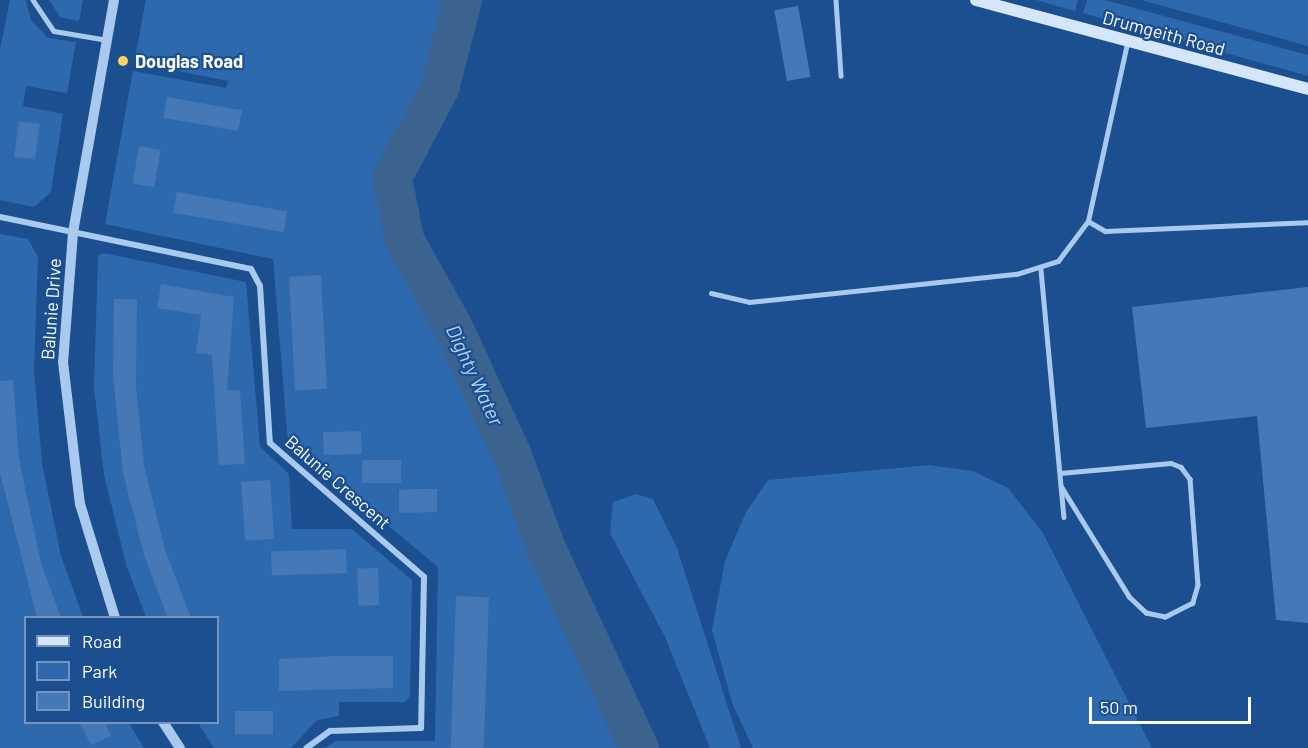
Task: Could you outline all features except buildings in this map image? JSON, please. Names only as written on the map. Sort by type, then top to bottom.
[{"type":"main road","name":"Drumgeith Road","points":[[976,0],[1127,43],[1308,89]]},
{"type":"street","name":"Balunie Drive","points":[[114,0],[64,295],[68,432],[80,504],[114,616]]},
{"type":"street","points":[[0,217],[73,233]]},
{"type":"street","name":"Balunie Crescent","points":[[73,233],[251,269],[260,286],[270,443],[424,577],[421,728],[330,731],[308,748]]},
{"type":"street","points":[[165,724],[180,748]]},
{"type":"lane","points":[[33,0],[54,31],[107,40]]},
{"type":"lane","points":[[836,0],[842,76]]},
{"type":"lane","points":[[711,293],[749,302],[1041,270],[1071,250],[1088,221],[1127,43]]},
{"type":"lane","points":[[1088,221],[1105,231],[1308,222]]},
{"type":"lane","points":[[1041,270],[1064,517]]},
{"type":"lane","points":[[1060,473],[1171,463],[1181,467],[1190,479],[1198,585],[1193,603],[1165,617],[1146,613],[1129,597],[1061,487]]},
{"type":"green space","points":[[10,0],[26,0],[31,20],[48,38],[76,42],[67,93],[26,86],[23,106],[63,114],[51,192],[34,207],[0,200],[0,49]]},
{"type":"green space","points":[[49,0],[83,0],[79,21],[60,17]]},
{"type":"green space","points":[[146,0],[454,0],[421,123],[392,177],[404,239],[453,327],[511,453],[546,548],[639,748],[325,748],[336,741],[435,741],[438,567],[288,443],[273,259],[105,224],[133,71],[226,88],[228,81],[134,62]]},
{"type":"green space","points":[[1036,0],[1078,0],[1075,11]]},
{"type":"green space","points":[[1087,0],[1105,0],[1308,55],[1308,76],[1083,13]]},
{"type":"green space","points":[[1141,0],[1308,0],[1308,46]]},
{"type":"green space","points":[[0,234],[28,239],[38,257],[34,370],[42,463],[61,556],[83,616],[24,616],[24,724],[130,724],[144,748],[0,748]]},
{"type":"green space","points":[[103,253],[246,282],[260,447],[289,474],[292,529],[352,529],[412,580],[410,696],[405,702],[339,702],[339,716],[317,720],[291,748],[214,748],[199,724],[219,724],[219,616],[146,616],[126,564],[104,475],[94,387],[98,256]]},
{"type":"green space","points":[[929,465],[973,471],[1008,488],[1043,533],[1152,748],[753,748],[732,703],[712,630],[725,561],[746,512],[768,480]]},
{"type":"green space","points":[[636,494],[653,499],[677,548],[741,748],[710,748],[665,637],[610,533],[613,502]]},
{"type":"waterway","name":"Dighty Water","points":[[462,0],[439,88],[392,177],[404,239],[453,327],[511,453],[546,548],[639,748]]},
{"type":"place","name":"Douglas Road","points":[[123,61]]}]
